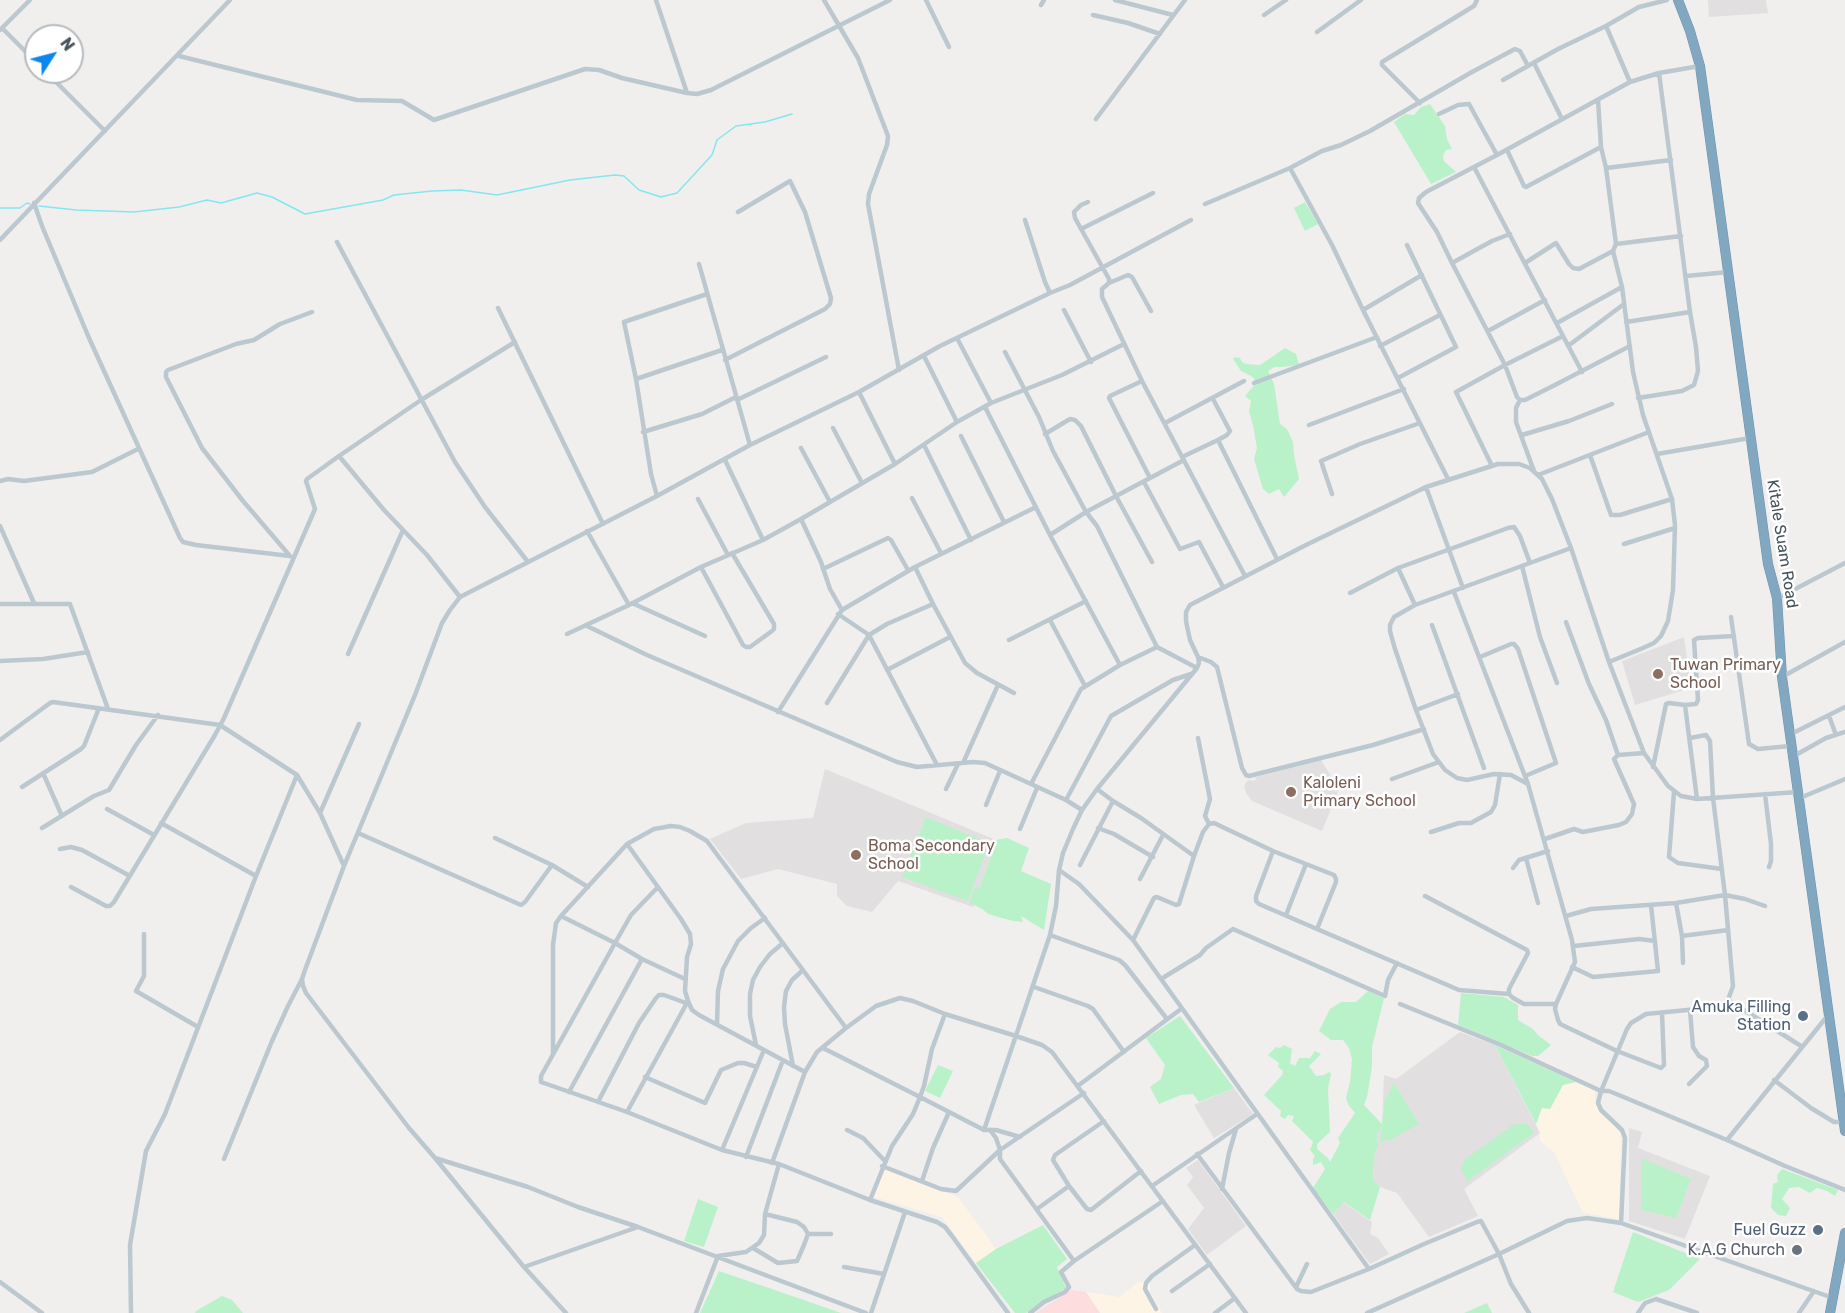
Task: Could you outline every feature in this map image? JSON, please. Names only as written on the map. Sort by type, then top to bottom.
[{"type":"highway","name":"Kitale Suam Road","points":[[1678,0],[1700,66],[1768,564],[1777,598],[1782,677],[1844,1126]]},
{"type":"highway","points":[[1830,1313],[1842,1271],[1845,1233]]},
{"type":"street","points":[[24,51],[1,29],[30,0]]},
{"type":"street","points":[[0,240],[179,56],[230,0]]},
{"type":"street","points":[[656,0],[687,93]]},
{"type":"street","points":[[824,0],[858,58],[888,136],[869,194],[868,204],[899,370]]},
{"type":"street","points":[[179,56],[363,101],[402,101],[434,120],[585,69],[598,70],[622,78],[697,94],[711,90],[890,0]]},
{"type":"street","points":[[926,0],[949,47]]},
{"type":"street","points":[[1115,0],[1173,15]]},
{"type":"street","points":[[1096,119],[1185,0]]},
{"type":"street","points":[[1264,15],[1286,0]]},
{"type":"street","points":[[1317,32],[1361,0]]},
{"type":"street","points":[[1420,104],[1382,65],[1382,62],[1474,6],[1477,0]]},
{"type":"street","points":[[1503,80],[1639,8],[1667,0]]},
{"type":"street","points":[[1093,15],[1128,23],[1160,34]]},
{"type":"street","points":[[1606,26],[1630,82]]},
{"type":"street","points":[[1204,204],[1370,131],[1472,72],[1517,49],[1528,66]]},
{"type":"street","points":[[1534,63],[1562,119]]},
{"type":"street","points":[[1520,400],[1517,398],[1505,365],[1437,232],[1418,202],[1419,198],[1426,192],[1630,82],[1659,73],[1700,66]]},
{"type":"street","points":[[1638,398],[1682,391],[1694,385],[1698,371],[1659,73]]},
{"type":"street","points":[[58,84],[105,131]]},
{"type":"street","points":[[1598,100],[1602,147],[1616,244],[1613,251],[1622,287],[1638,398],[1672,499],[1675,528],[1673,590],[1668,621],[1661,636],[1654,643],[1609,662]]},
{"type":"street","points":[[1439,114],[1458,105],[1469,104],[1497,154]]},
{"type":"street","points":[[1507,150],[1526,187],[1602,147]]},
{"type":"street","points":[[1606,168],[1671,160]]},
{"type":"street","points":[[1474,167],[1582,372]]},
{"type":"street","points":[[1290,168],[1332,245],[1380,346],[1448,479]]},
{"type":"street","points":[[725,360],[825,309],[830,304],[831,298],[805,212],[790,181],[738,212]]},
{"type":"street","points":[[1081,229],[1153,193]]},
{"type":"street","points":[[1088,202],[1074,212],[1075,218],[1109,279],[1109,283]]},
{"type":"street","points":[[34,203],[63,277],[138,449],[182,541],[196,545],[292,558]]},
{"type":"street","points":[[1025,220],[1050,293]]},
{"type":"street","points":[[224,1159],[280,1024],[302,979],[344,866],[442,622],[460,597],[657,496],[750,445],[859,392],[957,338],[1070,285],[1191,220]]},
{"type":"street","points":[[1452,263],[1510,234]]},
{"type":"street","points":[[1616,244],[1681,236]]},
{"type":"street","points":[[337,242],[455,462],[485,507],[528,562]]},
{"type":"street","points":[[1525,263],[1556,243],[1573,268],[1579,268],[1613,251]]},
{"type":"street","points":[[1398,378],[1455,349],[1455,344],[1407,245]]},
{"type":"street","points":[[699,264],[750,445]]},
{"type":"street","points":[[1686,276],[1728,272]]},
{"type":"street","points":[[1150,311],[1132,277],[1128,275],[1109,283],[1102,289],[1102,297],[1142,381],[1245,576]]},
{"type":"street","points":[[1363,310],[1422,275]]},
{"type":"street","points":[[1557,323],[1622,287]]},
{"type":"street","points":[[657,496],[643,432],[625,321],[707,294]]},
{"type":"street","points":[[1488,331],[1545,300]]},
{"type":"street","points":[[1568,346],[1624,304]]},
{"type":"street","points":[[498,308],[603,524]]},
{"type":"street","points":[[1064,310],[1091,362]]},
{"type":"street","points":[[292,558],[243,501],[202,448],[166,377],[166,372],[168,369],[236,344],[254,340],[280,324],[312,312]]},
{"type":"street","points":[[1626,321],[1690,312]]},
{"type":"street","points":[[1380,346],[1440,315]]},
{"type":"street","points":[[1492,465],[1456,392],[1563,336]]},
{"type":"street","points":[[1254,383],[1377,337]]},
{"type":"street","points":[[957,338],[991,403]]},
{"type":"street","points":[[71,887],[106,906],[114,902],[215,735],[315,509],[307,479],[421,400],[515,342]]},
{"type":"street","points":[[567,634],[701,567],[763,540],[895,464],[957,422],[991,403],[1062,375],[1124,344]]},
{"type":"street","points":[[1520,400],[1582,372],[1629,346]]},
{"type":"street","points":[[636,379],[722,350]]},
{"type":"street","points":[[1005,352],[1086,512],[1097,526],[1157,647],[1197,668]]},
{"type":"street","points":[[924,356],[957,422]]},
{"type":"street","points":[[643,432],[702,414],[826,357]]},
{"type":"street","points":[[1142,381],[1109,398],[1150,478]]},
{"type":"street","points":[[1165,423],[1244,381]]},
{"type":"street","points":[[1309,425],[1404,389]]},
{"type":"street","points":[[859,392],[895,464]]},
{"type":"street","points":[[1050,535],[1086,512],[1227,435],[1230,431],[1213,399]]},
{"type":"street","points":[[1520,400],[1515,414],[1516,422],[1536,474]]},
{"type":"street","points":[[1522,435],[1569,421],[1612,404]]},
{"type":"street","points":[[985,407],[1120,665]]},
{"type":"street","points":[[1045,434],[1067,420],[1078,422],[1152,562]]},
{"type":"street","points":[[1332,494],[1321,461],[1360,444],[1420,423]]},
{"type":"street","points":[[833,428],[862,483]]},
{"type":"street","points":[[1536,474],[1649,432]]},
{"type":"street","points":[[961,436],[1004,522]]},
{"type":"street","points":[[1657,454],[1750,438]]},
{"type":"street","points":[[1218,440],[1277,560]]},
{"type":"street","points":[[924,445],[971,540]]},
{"type":"street","points":[[801,448],[830,502]]},
{"type":"street","points":[[0,481],[12,479],[24,481],[92,472],[138,449]]},
{"type":"street","points":[[1590,455],[1611,515],[1620,515],[1672,499]]},
{"type":"street","points":[[339,456],[384,510],[427,555],[460,597]]},
{"type":"street","points":[[725,460],[763,540]]},
{"type":"street","points":[[987,1130],[1050,935],[1056,906],[1059,870],[1082,810],[1197,668],[1198,657],[1188,633],[1186,612],[1190,605],[1277,560],[1448,479],[1492,465],[1510,463],[1519,464],[1536,474],[1547,487],[1644,753],[1674,792],[1697,799],[1765,794],[1799,795],[1845,779]]},
{"type":"street","points":[[1144,482],[1180,549],[1199,542],[1223,587]]},
{"type":"street","points":[[1426,488],[1463,588]]},
{"type":"street","points":[[912,498],[941,553]]},
{"type":"street","points":[[698,499],[774,624],[772,631],[750,646],[743,645],[701,567]]},
{"type":"street","points":[[778,712],[840,612],[908,570],[1036,507]]},
{"type":"street","points":[[801,519],[824,569],[840,612],[869,635],[937,765]]},
{"type":"street","points":[[0,526],[34,603]]},
{"type":"street","points":[[1350,593],[1398,568],[1514,527],[1520,536],[1530,563]]},
{"type":"street","points":[[1624,544],[1675,528]]},
{"type":"street","points":[[348,654],[403,530]]},
{"type":"street","points":[[587,531],[631,604],[705,636]]},
{"type":"street","points":[[824,569],[888,538],[908,570]]},
{"type":"street","points":[[1528,784],[1511,775],[1500,774],[1467,780],[1452,775],[1439,762],[1403,675],[1390,625],[1394,617],[1415,605],[1571,548]]},
{"type":"street","points":[[1777,598],[1845,563]]},
{"type":"street","points":[[1522,566],[1540,637],[1557,683]]},
{"type":"street","points":[[915,567],[950,637],[971,669],[1014,693]]},
{"type":"street","points":[[1398,568],[1415,605]]},
{"type":"street","points":[[1454,592],[1528,784],[1574,946],[1575,957],[1556,1004],[1556,1017],[1560,1024],[1617,1052],[1658,1068],[1664,1065],[1662,1013]]},
{"type":"street","points":[[1009,640],[1086,601]]},
{"type":"street","points":[[0,603],[70,604],[108,709]]},
{"type":"street","points":[[827,704],[869,635],[933,603]]},
{"type":"street","points":[[1731,617],[1749,744],[1758,749],[1793,751],[1845,732]]},
{"type":"street","points":[[1050,620],[1085,686]]},
{"type":"street","points":[[1566,622],[1618,755]]},
{"type":"street","points":[[1432,625],[1484,768]]},
{"type":"street","points":[[586,626],[615,641],[897,762],[917,766],[985,763],[1066,800],[1082,810]]},
{"type":"street","points":[[1653,767],[1666,704],[1696,704],[1699,697],[1694,640],[1734,636]]},
{"type":"street","points":[[887,670],[950,637]]},
{"type":"street","points":[[1782,677],[1845,642]]},
{"type":"street","points":[[1480,657],[1510,644],[1514,644],[1518,649],[1556,763],[1525,776]]},
{"type":"street","points":[[1031,784],[1078,693],[1085,686],[1120,665],[1157,647]]},
{"type":"street","points":[[0,661],[43,659],[88,652]]},
{"type":"street","points":[[1198,657],[1217,667],[1245,775],[1249,776],[1373,746],[1424,729]]},
{"type":"street","points":[[1066,800],[1111,716],[1173,680],[1192,674]]},
{"type":"street","points":[[946,789],[998,685]]},
{"type":"street","points":[[1416,710],[1458,694]]},
{"type":"street","points":[[0,740],[50,702],[220,725],[297,775],[320,813],[344,866]]},
{"type":"street","points":[[1685,705],[1697,799]]},
{"type":"street","points":[[22,787],[84,746],[99,708]]},
{"type":"street","points":[[1791,734],[1845,708]]},
{"type":"street","points":[[42,828],[94,796],[109,790],[136,745],[158,715]]},
{"type":"street","points":[[1829,716],[1836,735]]},
{"type":"street","points":[[320,813],[359,724]]},
{"type":"street","points":[[1621,1223],[1625,1138],[1622,1130],[1601,1110],[1598,1103],[1627,1029],[1631,1023],[1646,1014],[1718,1007],[1728,1000],[1733,981],[1713,798],[1710,741],[1706,735],[1690,738]]},
{"type":"street","points":[[1198,738],[1210,799],[1205,816],[1209,824]]},
{"type":"street","points":[[1545,839],[1574,829],[1583,832],[1626,822],[1632,814],[1634,804],[1614,759],[1618,755],[1644,753]]},
{"type":"street","points":[[1392,779],[1439,762]]},
{"type":"street","points":[[986,805],[1000,771]]},
{"type":"street","points":[[44,772],[62,816]]},
{"type":"street","points":[[1431,832],[1459,823],[1471,823],[1491,812],[1495,805],[1500,774]]},
{"type":"street","points":[[131,1313],[130,1245],[146,1151],[165,1114],[297,775]]},
{"type":"street","points":[[1020,829],[1037,788]]},
{"type":"street","points":[[1097,789],[1194,856]]},
{"type":"street","points":[[1674,792],[1670,857],[1678,863],[1722,869]]},
{"type":"street","points":[[1765,794],[1771,844],[1769,867]]},
{"type":"street","points":[[1080,865],[1113,801]]},
{"type":"street","points":[[107,809],[154,835]]},
{"type":"street","points":[[161,823],[256,876]]},
{"type":"street","points":[[1209,824],[1218,825],[1273,851],[1334,875],[1336,879],[1317,929]]},
{"type":"street","points":[[1133,940],[1154,898],[1179,904],[1203,832],[1209,824]]},
{"type":"street","points":[[553,1056],[556,923],[627,844],[654,829],[671,826],[690,831],[707,842],[846,1028]]},
{"type":"street","points":[[1098,828],[1114,834],[1153,857]]},
{"type":"street","points":[[358,833],[521,905],[552,865]]},
{"type":"street","points":[[1140,879],[1163,835]]},
{"type":"street","points":[[495,838],[552,865],[588,887]]},
{"type":"street","points":[[627,844],[690,934],[691,944],[687,957],[685,991],[687,1002],[692,1010],[805,1072]]},
{"type":"street","points":[[60,849],[71,847],[82,850],[130,876]]},
{"type":"street","points":[[1273,851],[1256,896],[1259,904],[1459,990],[1509,994],[1516,1001],[1524,1004],[1556,1004]]},
{"type":"street","points":[[1513,868],[1516,862],[1548,851]]},
{"type":"street","points":[[1526,858],[1538,903]]},
{"type":"street","points":[[1286,915],[1306,864]]},
{"type":"street","points":[[1059,870],[1079,884],[1133,940],[1369,1269]]},
{"type":"street","points":[[658,887],[631,915],[540,1080],[722,1150],[778,1164],[870,1200],[936,1222],[945,1227],[1008,1313]]},
{"type":"street","points":[[1566,916],[1591,909],[1676,903],[1725,895],[1765,906]]},
{"type":"street","points":[[1425,896],[1528,952],[1509,989],[1509,994]]},
{"type":"street","points":[[1676,903],[1682,936],[1683,963]]},
{"type":"street","points":[[1572,967],[1593,977],[1658,971],[1651,905]]},
{"type":"street","points":[[561,916],[642,959],[686,979]]},
{"type":"street","points":[[717,1023],[718,991],[723,969],[738,941],[765,918]]},
{"type":"street","points":[[1161,979],[1200,955],[1233,929],[1385,996],[1388,980],[1397,963]]},
{"type":"street","points":[[1682,936],[1728,930]]},
{"type":"street","points":[[144,934],[144,976],[136,991],[198,1027]]},
{"type":"street","points":[[1050,935],[1119,960],[1167,1019]]},
{"type":"street","points":[[1574,946],[1639,939],[1655,941]]},
{"type":"street","points":[[756,1045],[750,1016],[750,994],[753,980],[770,954],[783,943]]},
{"type":"street","points":[[569,1092],[642,959]]},
{"type":"street","points":[[794,1066],[784,1024],[784,1008],[786,991],[792,980],[802,971]]},
{"type":"street","points":[[302,979],[306,993],[409,1128],[524,1267],[566,1313]]},
{"type":"street","points":[[1034,987],[1093,1009],[1124,1052]]},
{"type":"street","points":[[598,1102],[639,1023],[657,996],[664,995],[687,1002]]},
{"type":"street","points":[[772,1163],[805,1072],[813,1057],[876,1006],[900,998],[913,1001],[945,1014],[1042,1045],[1052,1052],[1079,1085],[1246,1313]]},
{"type":"street","points":[[1728,1000],[1801,1046]]},
{"type":"street","points":[[627,1112],[687,1002]]},
{"type":"street","points":[[1400,1004],[1502,1045],[1601,1091],[1609,1091],[1845,1190]]},
{"type":"street","points":[[1079,1085],[1181,1009]]},
{"type":"street","points":[[1689,1084],[1707,1066],[1706,1060],[1699,1056],[1693,1047],[1690,1010]]},
{"type":"street","points":[[1727,1140],[1830,1013]]},
{"type":"street","points":[[870,1200],[892,1146],[913,1114],[920,1097],[932,1049],[945,1014]]},
{"type":"street","points":[[822,1048],[987,1130],[996,1138],[1000,1149],[1000,1160],[1074,1261]]},
{"type":"street","points":[[722,1150],[764,1050]]},
{"type":"street","points":[[746,1157],[783,1060]]},
{"type":"street","points":[[645,1077],[705,1104],[721,1070],[738,1063],[757,1067]]},
{"type":"street","points":[[1774,1080],[1811,1108],[1844,1126]]},
{"type":"street","points":[[847,1130],[862,1138],[884,1164],[940,1189],[956,1191],[1000,1149],[1084,1093]]},
{"type":"street","points":[[922,1181],[949,1112]]},
{"type":"street","points":[[1152,1186],[1257,1114]]},
{"type":"street","points":[[1104,1121],[1055,1155],[1053,1160],[1068,1186],[1087,1209],[1091,1210],[1141,1171]]},
{"type":"street","points":[[1222,1189],[1236,1129]]},
{"type":"street","points":[[987,1130],[996,1130],[1020,1137]]},
{"type":"street","points":[[1197,1154],[1301,1291],[1311,1292],[1479,1221],[1483,1222],[1511,1284],[1529,1313]]},
{"type":"street","points":[[435,1158],[528,1187],[866,1313]]},
{"type":"street","points":[[718,1256],[746,1252],[759,1243],[764,1235],[765,1214],[778,1164]]},
{"type":"street","points":[[1037,1209],[1068,1186]]},
{"type":"street","points":[[1030,1313],[1044,1302],[1065,1292],[1069,1287],[1061,1272],[1074,1261],[1163,1201]]},
{"type":"street","points":[[871,1313],[905,1212]]},
{"type":"street","points":[[765,1214],[797,1222],[808,1234]]},
{"type":"street","points":[[1367,1313],[1567,1221],[1587,1218],[1621,1223],[1833,1299]]},
{"type":"street","points":[[524,1267],[638,1227]]},
{"type":"street","points":[[808,1234],[831,1234]]},
{"type":"street","points":[[753,1248],[778,1263],[797,1261],[808,1234]]},
{"type":"street","points":[[1156,1308],[1145,1289],[1148,1279],[1196,1245]]},
{"type":"street","points":[[696,1313],[718,1256]]},
{"type":"street","points":[[1172,1291],[1210,1264]]},
{"type":"street","points":[[1296,1287],[1307,1264]]},
{"type":"street","points":[[844,1267],[884,1274]]},
{"type":"street","points":[[0,1282],[42,1313]]},
{"type":"street","points":[[1799,1313],[1814,1291]]},
{"type":"street","points":[[1215,1313],[1235,1298]]},
{"type":"street","points":[[1638,1313],[1645,1303],[1656,1299],[1697,1313]]},
{"type":"shaded area","points":[[1708,0],[1766,0],[1768,13],[1709,17]]},
{"type":"shaded area","name":"Tuwan Primary School","points":[[1684,637],[1691,688],[1635,705],[1622,661]]},
{"type":"shaded area","points":[[1321,760],[1339,789],[1322,831],[1252,801],[1246,793],[1244,786],[1248,780],[1254,781],[1255,777]]},
{"type":"shaded area","name":"Boma Secondary School","points":[[825,769],[996,840],[973,907],[898,881],[872,912],[847,906],[837,896],[837,884],[778,869],[741,879],[710,839],[746,823],[813,818]]},
{"type":"shaded area","points":[[1460,1032],[1495,1045],[1540,1133],[1464,1189],[1478,1216],[1429,1237],[1397,1193],[1380,1187],[1373,1179],[1375,1152],[1378,1146],[1377,1134],[1382,1125],[1384,1075],[1396,1079]]},
{"type":"shaded area","points":[[1576,1082],[1595,1091],[1595,1101],[1621,1134],[1619,1219],[1583,1213],[1554,1152],[1540,1141],[1540,1133],[1536,1124],[1542,1108],[1550,1109],[1563,1085]]},
{"type":"shaded area","points":[[1234,1088],[1253,1114],[1214,1138],[1194,1105]]},
{"type":"shaded area","points":[[1629,1128],[1642,1132],[1638,1148],[1710,1176],[1685,1239],[1629,1221]]},
{"type":"shaded area","points":[[1198,1160],[1246,1226],[1207,1255],[1188,1229],[1204,1208],[1187,1185],[1193,1177],[1186,1168]]},
{"type":"shaded area","points":[[884,1169],[958,1197],[996,1249],[976,1263],[942,1217],[874,1197]]},
{"type":"shaded area","points":[[1343,1202],[1372,1222],[1370,1234],[1378,1238],[1389,1254],[1370,1264],[1333,1214]]},
{"type":"shaded area","points":[[1150,1280],[1150,1292],[1162,1313],[1100,1313],[1086,1292],[1120,1297],[1137,1283]]},
{"type":"shaded area","points":[[1071,1290],[1086,1292],[1100,1313],[1036,1313]]},
{"type":"green space","points":[[1430,104],[1445,126],[1447,139],[1452,149],[1446,150],[1443,156],[1444,161],[1456,172],[1431,184],[1394,122],[1405,114],[1414,115],[1421,107]]},
{"type":"green space","points":[[1305,202],[1318,224],[1305,231],[1294,208]]},
{"type":"green space","points":[[1285,348],[1296,354],[1299,365],[1274,367],[1268,371],[1274,384],[1280,424],[1287,429],[1293,442],[1299,479],[1284,497],[1279,489],[1269,494],[1263,489],[1254,459],[1257,448],[1249,411],[1251,401],[1245,396],[1256,383],[1253,377],[1241,371],[1233,359],[1240,358],[1246,364],[1260,365]]},
{"type":"green space","points":[[926,817],[989,843],[968,901],[902,877]]},
{"type":"green space","points":[[1007,838],[1029,848],[1021,871],[1051,884],[1044,930],[1021,916],[1023,922],[1013,921],[988,914],[970,903],[974,888],[980,887],[996,840]]},
{"type":"green space","points":[[1368,991],[1384,998],[1372,1047],[1372,1067],[1364,1105],[1382,1124],[1385,1100],[1394,1083],[1419,1124],[1390,1140],[1380,1141],[1382,1126],[1377,1134],[1378,1146],[1375,1152],[1373,1179],[1380,1187],[1370,1220],[1344,1202],[1333,1214],[1313,1188],[1325,1169],[1321,1162],[1313,1165],[1315,1156],[1310,1150],[1313,1142],[1292,1121],[1294,1116],[1288,1115],[1285,1119],[1280,1116],[1281,1111],[1264,1095],[1283,1071],[1278,1067],[1279,1063],[1268,1055],[1276,1047],[1280,1048],[1284,1045],[1292,1049],[1290,1063],[1295,1066],[1299,1058],[1310,1058],[1315,1051],[1321,1054],[1309,1066],[1316,1076],[1329,1072],[1331,1074],[1328,1089],[1330,1132],[1317,1144],[1317,1149],[1330,1162],[1340,1143],[1338,1138],[1355,1113],[1346,1098],[1352,1059],[1349,1048],[1343,1040],[1331,1040],[1319,1031],[1330,1009],[1341,1002],[1356,1002]]},
{"type":"green space","points":[[1461,993],[1504,997],[1518,1005],[1518,1020],[1533,1029],[1551,1045],[1538,1056],[1532,1056],[1458,1025]]},
{"type":"green space","points":[[1180,1016],[1234,1088],[1199,1102],[1193,1094],[1181,1095],[1159,1104],[1150,1087],[1161,1079],[1165,1065],[1146,1038]]},
{"type":"green space","points":[[1495,1045],[1576,1082],[1563,1085],[1550,1109],[1542,1108],[1536,1124]]},
{"type":"green space","points":[[938,1065],[953,1071],[940,1098],[925,1091]]},
{"type":"green space","points":[[1527,1123],[1534,1133],[1468,1181],[1461,1170],[1464,1160],[1513,1125]]},
{"type":"green space","points":[[1641,1158],[1691,1179],[1676,1218],[1641,1210]]},
{"type":"green space","points":[[1782,1169],[1838,1190],[1835,1196],[1817,1188],[1810,1193],[1799,1187],[1789,1188],[1782,1199],[1790,1208],[1786,1216],[1778,1215],[1771,1208],[1773,1184],[1778,1182],[1777,1175]]},
{"type":"green space","points":[[698,1199],[718,1207],[704,1247],[684,1241]]},
{"type":"green space","points":[[1043,1225],[1067,1259],[1057,1267],[1066,1288],[1026,1313],[1015,1313],[976,1263],[996,1249]]},
{"type":"green space","points":[[1633,1232],[1700,1259],[1669,1290],[1638,1302],[1613,1292]]},
{"type":"green space","points":[[719,1271],[801,1299],[841,1313],[700,1313]]},
{"type":"green space","points":[[222,1296],[232,1300],[243,1313],[195,1313],[196,1311]]},
{"type":"green space","points":[[1487,1303],[1492,1313],[1464,1313]]},
{"type":"waterway","points":[[39,206],[134,212],[179,207],[207,200],[221,203],[257,193],[272,197],[305,214],[383,200],[394,195],[461,190],[497,195],[570,180],[615,175],[624,176],[639,190],[661,197],[677,193],[712,155],[717,140],[736,126],[765,122],[792,114]]},
{"type":"waterway","points":[[0,208],[20,208],[27,203],[30,204]]},
{"type":"place","name":"Tuwan Primary School","points":[[1658,674]]},
{"type":"place","name":"Kaloleni Primary School","points":[[1291,792]]},
{"type":"place","name":"Boma Secondary School","points":[[856,855]]},
{"type":"place","name":"Amuka Filling Station","points":[[1803,1016]]},
{"type":"place","name":"Fuel Guzz","points":[[1818,1230]]},
{"type":"place","name":"K.A.G Church","points":[[1797,1250]]}]
